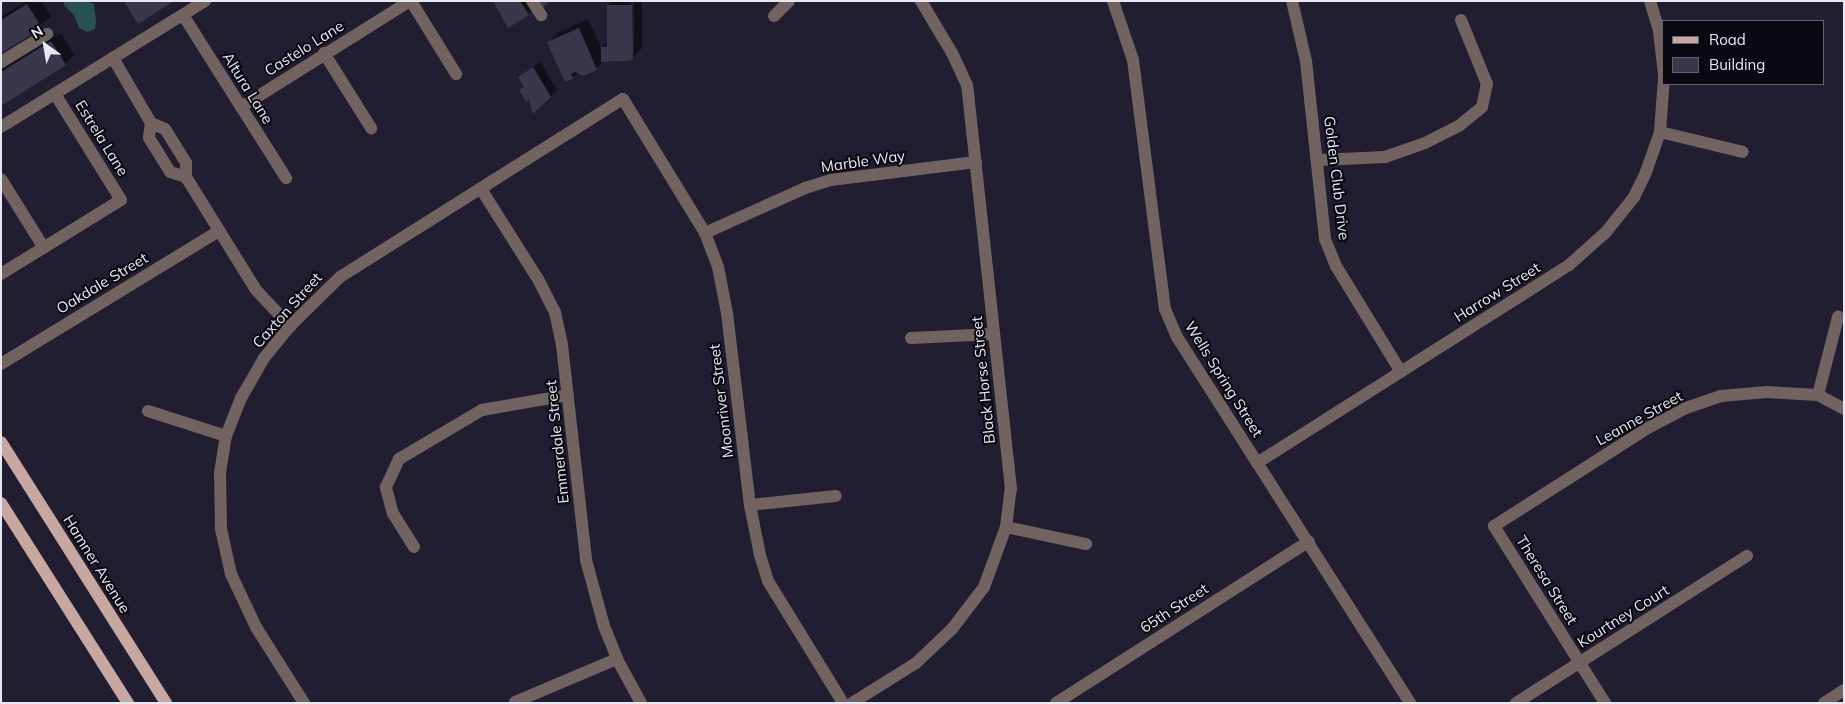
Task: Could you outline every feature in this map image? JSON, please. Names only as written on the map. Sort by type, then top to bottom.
[{"type":"main road","name":"Hamner Avenue","points":[[1,442],[166,703]]},
{"type":"main road","points":[[1,502],[128,703]]},
{"type":"street","points":[[1,127],[205,1]]},
{"type":"street","points":[[410,1],[456,74]]},
{"type":"street","name":"Castelo Lane","points":[[241,107],[410,1]]},
{"type":"street","points":[[532,1],[541,15]]},
{"type":"street","points":[[774,16],[789,1]]},
{"type":"street","name":"Black Horse Street","points":[[852,703],[916,663],[952,629],[984,587],[1006,527],[1010,489],[967,85],[952,53],[921,1]]},
{"type":"street","name":"Wells Spring Street","points":[[1113,1],[1132,60],[1165,309],[1176,337],[1309,541],[1410,703]]},
{"type":"street","name":"Golden Club Drive","points":[[1292,1],[1306,61],[1325,239],[1336,266],[1401,372]]},
{"type":"street","name":"Harrow Street","points":[[1650,1],[1659,31],[1662,57]]},
{"type":"street","name":"Altura Lane","points":[[183,15],[286,178]]},
{"type":"street","points":[[1318,160],[1385,157],[1426,143],[1460,125],[1482,107],[1487,84],[1461,20]]},
{"type":"street","points":[[1,62],[47,34]]},
{"type":"street","points":[[324,54],[372,128]]},
{"type":"street","points":[[113,58],[150,123],[149,138],[158,153],[170,172],[186,178]]},
{"type":"street","name":"Harrow Street","points":[[1257,463],[1569,266],[1606,232],[1634,197],[1660,132],[1663,85]]},
{"type":"street","name":"Estrela Lane","points":[[44,248],[121,200],[55,94]]},
{"type":"street","name":"Caxton Street","points":[[304,703],[256,627],[231,574],[221,529],[220,473],[226,436],[241,398],[264,358],[290,326],[340,277],[365,258],[481,188],[623,98]]},
{"type":"street","name":"Moonriver Street","points":[[623,98],[705,233],[718,267],[727,313],[750,505],[768,582],[843,703]]},
{"type":"street","points":[[150,123],[165,129],[186,163],[186,178],[256,290],[290,326]]},
{"type":"street","points":[[1660,132],[1743,152]]},
{"type":"street","points":[[158,153],[174,143]]},
{"type":"street","name":"Marble Way","points":[[705,233],[805,188],[831,180],[976,162]]},
{"type":"street","points":[[1,179],[44,248],[1,274]]},
{"type":"street","name":"Emmerdale Street","points":[[481,188],[538,279],[555,312],[568,395],[586,560],[604,626],[617,659],[641,703]]},
{"type":"street","name":"Oakdale Street","points":[[1,364],[219,231]]},
{"type":"street","points":[[1818,395],[1838,317]]},
{"type":"street","points":[[911,338],[994,334]]},
{"type":"street","name":"Leanne Street","points":[[1494,526],[1648,428],[1686,408],[1721,396],[1767,392],[1818,395],[1844,409]]},
{"type":"street","points":[[414,547],[393,514],[386,487],[400,459],[482,410],[568,395]]},
{"type":"street","points":[[148,411],[226,436]]},
{"type":"street","points":[[750,505],[836,496]]},
{"type":"street","name":"Theresa Street","points":[[1494,526],[1605,703]]},
{"type":"street","points":[[1006,527],[1086,544]]},
{"type":"street","name":"65th Street","points":[[1056,703],[1309,541]]},
{"type":"street","name":"Kourtney Court","points":[[1516,703],[1747,556]]},
{"type":"street","points":[[515,702],[617,659]]},
{"type":"street","points":[[1824,703],[1844,690]]},
{"type":"shaded area","points":[[64,1],[86,1],[94,4],[96,22],[95,29],[87,32],[79,28],[74,15],[64,5]]},
{"type":"building","points":[[124,1],[174,1],[138,24]]},
{"type":"building","points":[[493,1],[520,1],[529,15],[508,28]]},
{"type":"building","points":[[539,1],[551,1],[543,7]]},
{"type":"building","points":[[27,4],[42,28],[1,53],[1,20]]},
{"type":"building","points":[[607,5],[632,5],[633,59],[629,61],[601,62],[601,47],[607,47]]},
{"type":"building","points":[[579,28],[597,70],[583,76],[575,72],[571,74],[573,79],[565,82],[547,42]]},
{"type":"building","points":[[51,41],[66,65],[1,106],[1,72]]},
{"type":"building","points":[[533,67],[551,97],[533,114],[529,100],[526,102],[519,90],[524,87],[518,77]]}]
